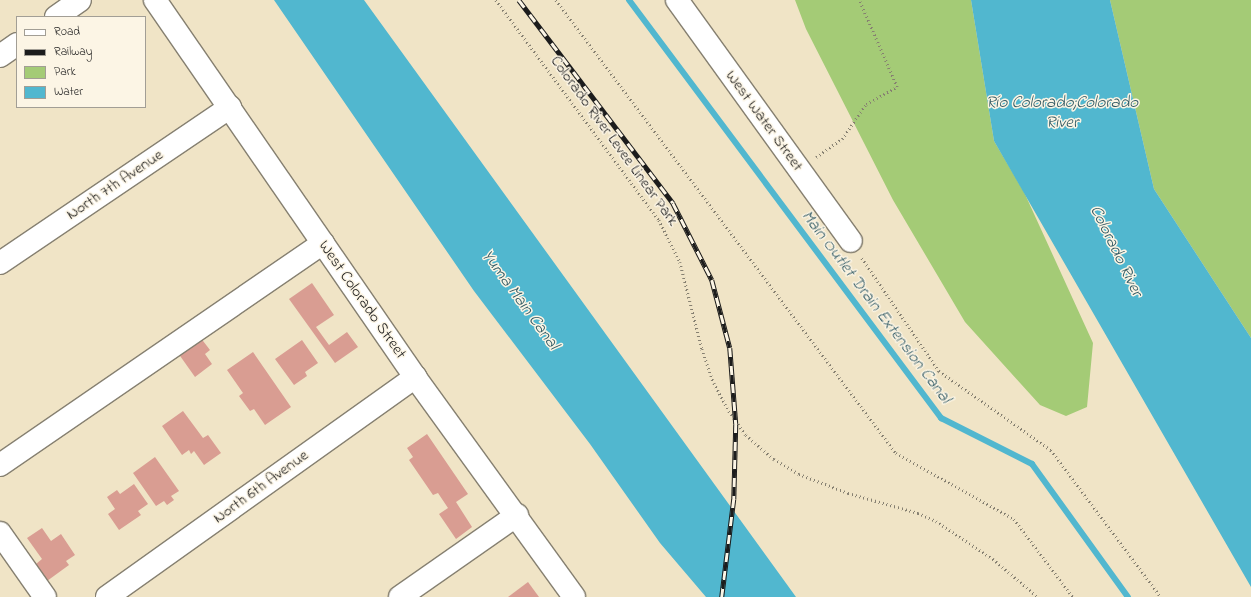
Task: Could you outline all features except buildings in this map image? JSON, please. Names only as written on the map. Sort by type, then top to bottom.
[{"type":"street","points":[[57,16],[80,0]]},
{"type":"street","name":"West Colorado Street","points":[[155,0],[415,377],[517,515],[574,597]]},
{"type":"street","name":"West Water Street","points":[[677,0],[851,241]]},
{"type":"street","points":[[0,56],[16,45]]},
{"type":"street","name":"North 7th Avenue","points":[[0,263],[230,107]]},
{"type":"street","points":[[0,465],[323,243]]},
{"type":"street","name":"North 6th Avenue","points":[[107,597],[415,377]]},
{"type":"street","points":[[400,597],[517,515]]},
{"type":"street","points":[[0,533],[45,597]]},
{"type":"path","name":"Colorado River Levee Linear Park","points":[[496,0],[662,224],[675,247],[686,280],[702,349],[714,383],[729,411],[746,435],[774,460],[800,474],[848,493],[918,513],[936,521],[993,558],[1038,597]]},
{"type":"path","points":[[556,0],[896,453],[1014,519],[1073,597]]},
{"type":"path","points":[[799,168],[842,139],[866,104],[897,87],[859,0]]},
{"type":"path","points":[[851,241],[939,371],[1051,450],[1161,597]]},
{"type":"green space","points":[[795,0],[971,0],[994,141],[1024,192],[1093,343],[1087,407],[1066,416],[1040,405],[965,322],[893,200],[806,29]]},
{"type":"green space","points":[[1110,0],[1251,0],[1251,338],[1154,189]]},
{"type":"water","name":"Yuma Main Canal","points":[[274,0],[364,0],[796,597],[706,597],[660,543],[590,444],[474,291]]},
{"type":"water","name":"Río Colorado;Colorado River","points":[[971,0],[1110,0],[1154,189],[1251,338],[1251,587],[994,141]]},
{"type":"waterway","name":"Main Outlet Drain Extension Canal","points":[[629,0],[941,418],[1032,464],[1128,597]]},
{"type":"railway","points":[[519,0],[673,203],[712,280],[730,348],[736,424],[734,499],[722,597]]},
{"type":"water label","name":"Colorado River","points":[[1116,251]]}]
